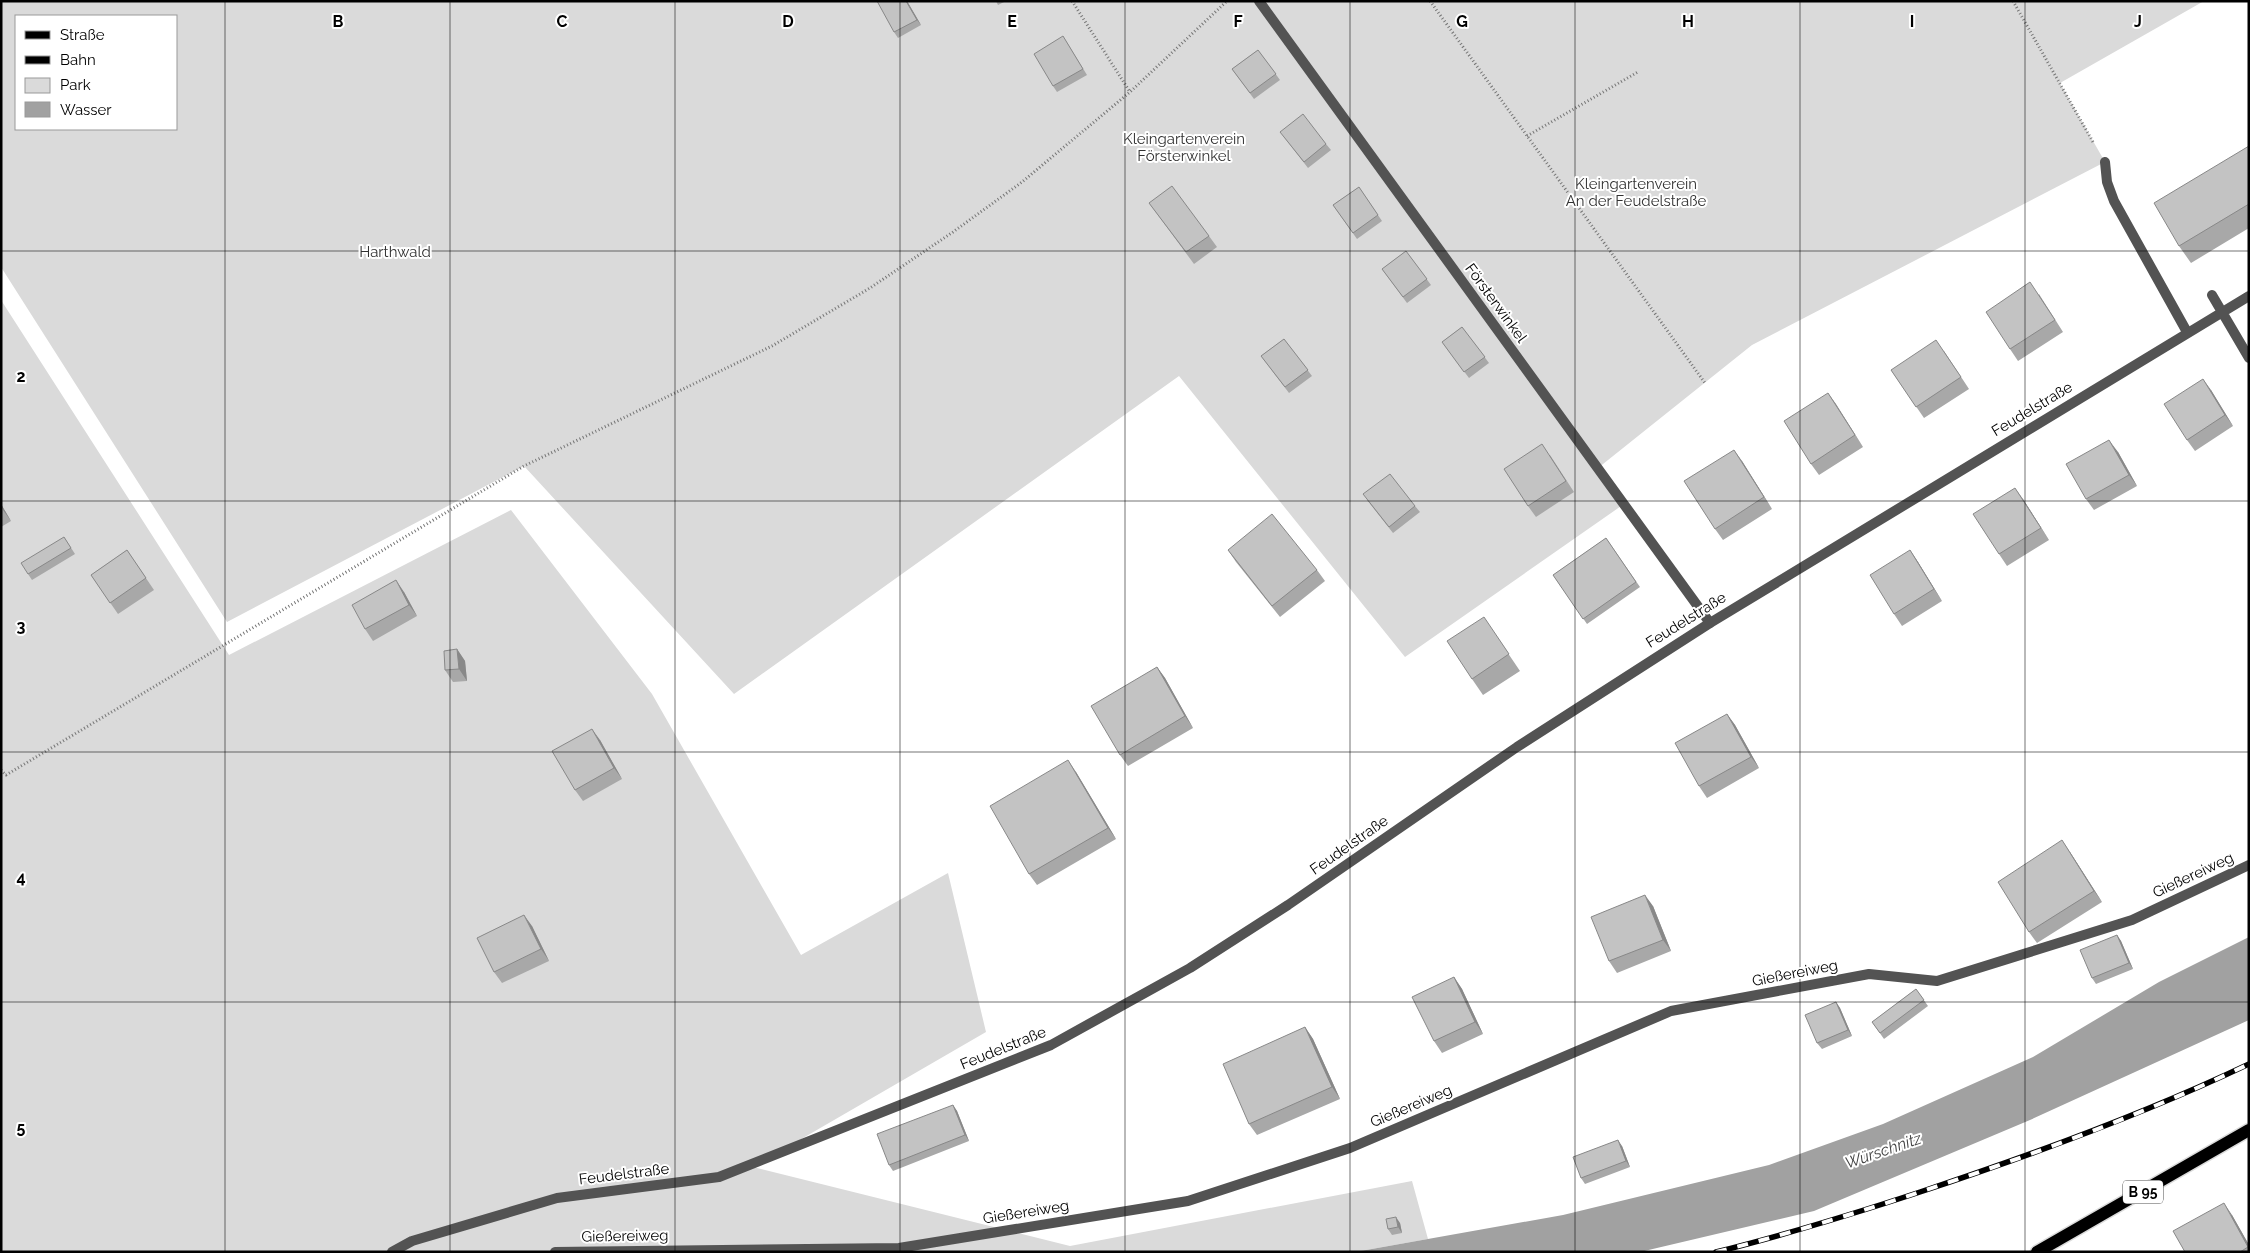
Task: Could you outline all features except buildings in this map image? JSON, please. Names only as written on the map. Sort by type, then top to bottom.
[{"type":"main road","name":"B 95","points":[[2037,1252],[2249,1130]]},
{"type":"street","name":"Försterwinkel","points":[[1259,1],[1710,623]]},
{"type":"street","points":[[2105,162],[2107,182],[2114,201],[2187,332]]},
{"type":"street","points":[[2212,295],[2249,358]]},
{"type":"street","name":"Feudelstraße","points":[[392,1252],[412,1241],[557,1198],[719,1177],[1051,1045],[1190,968],[1288,905],[1517,747],[1710,623],[2249,296]]},
{"type":"street","name":"Gießereiweg","points":[[555,1252],[899,1248],[1188,1201],[1350,1148],[1671,1011],[1869,974],[1937,981],[2132,920],[2249,865]]},
{"type":"path","points":[[1072,1],[1130,92]]},
{"type":"path","points":[[1,770],[6,775],[524,466],[772,346],[870,288],[953,232],[1022,182],[1130,92],[1227,1]]},
{"type":"path","points":[[1430,1],[1705,383]]},
{"type":"path","points":[[2013,1],[2105,162]]},
{"type":"path","points":[[1527,136],[1638,72]]},
{"type":"green space","points":[[1,1],[2204,1],[2060,83],[2105,162],[1752,345],[1598,468],[1624,504],[1405,657],[1179,376],[734,694],[524,466],[227,622],[1,267]]},
{"type":"green space","points":[[1,300],[229,655],[511,510],[652,694],[801,955],[948,873],[986,1032],[753,1167],[1070,1246],[1412,1181],[1428,1239],[1355,1252],[1,1252]]},
{"type":"water","name":"Würschnitz","points":[[2249,937],[2249,1020],[2030,1120],[1814,1211],[1640,1252],[1355,1252],[1563,1215],[1769,1165],[1883,1124],[2033,1057],[2159,982]]},
{"type":"railway","points":[[1716,1252],[1768,1239],[1844,1216],[2004,1164],[2127,1117],[2249,1064]]},
{"type":"park label","name":"Kleingartenverein Försterwinkel","points":[[1184,148]]},
{"type":"park label","name":"Kleingartenverein An der Feudelstraße","points":[[1636,192]]},
{"type":"park label","name":"Harthwald","points":[[395,252]]}]
